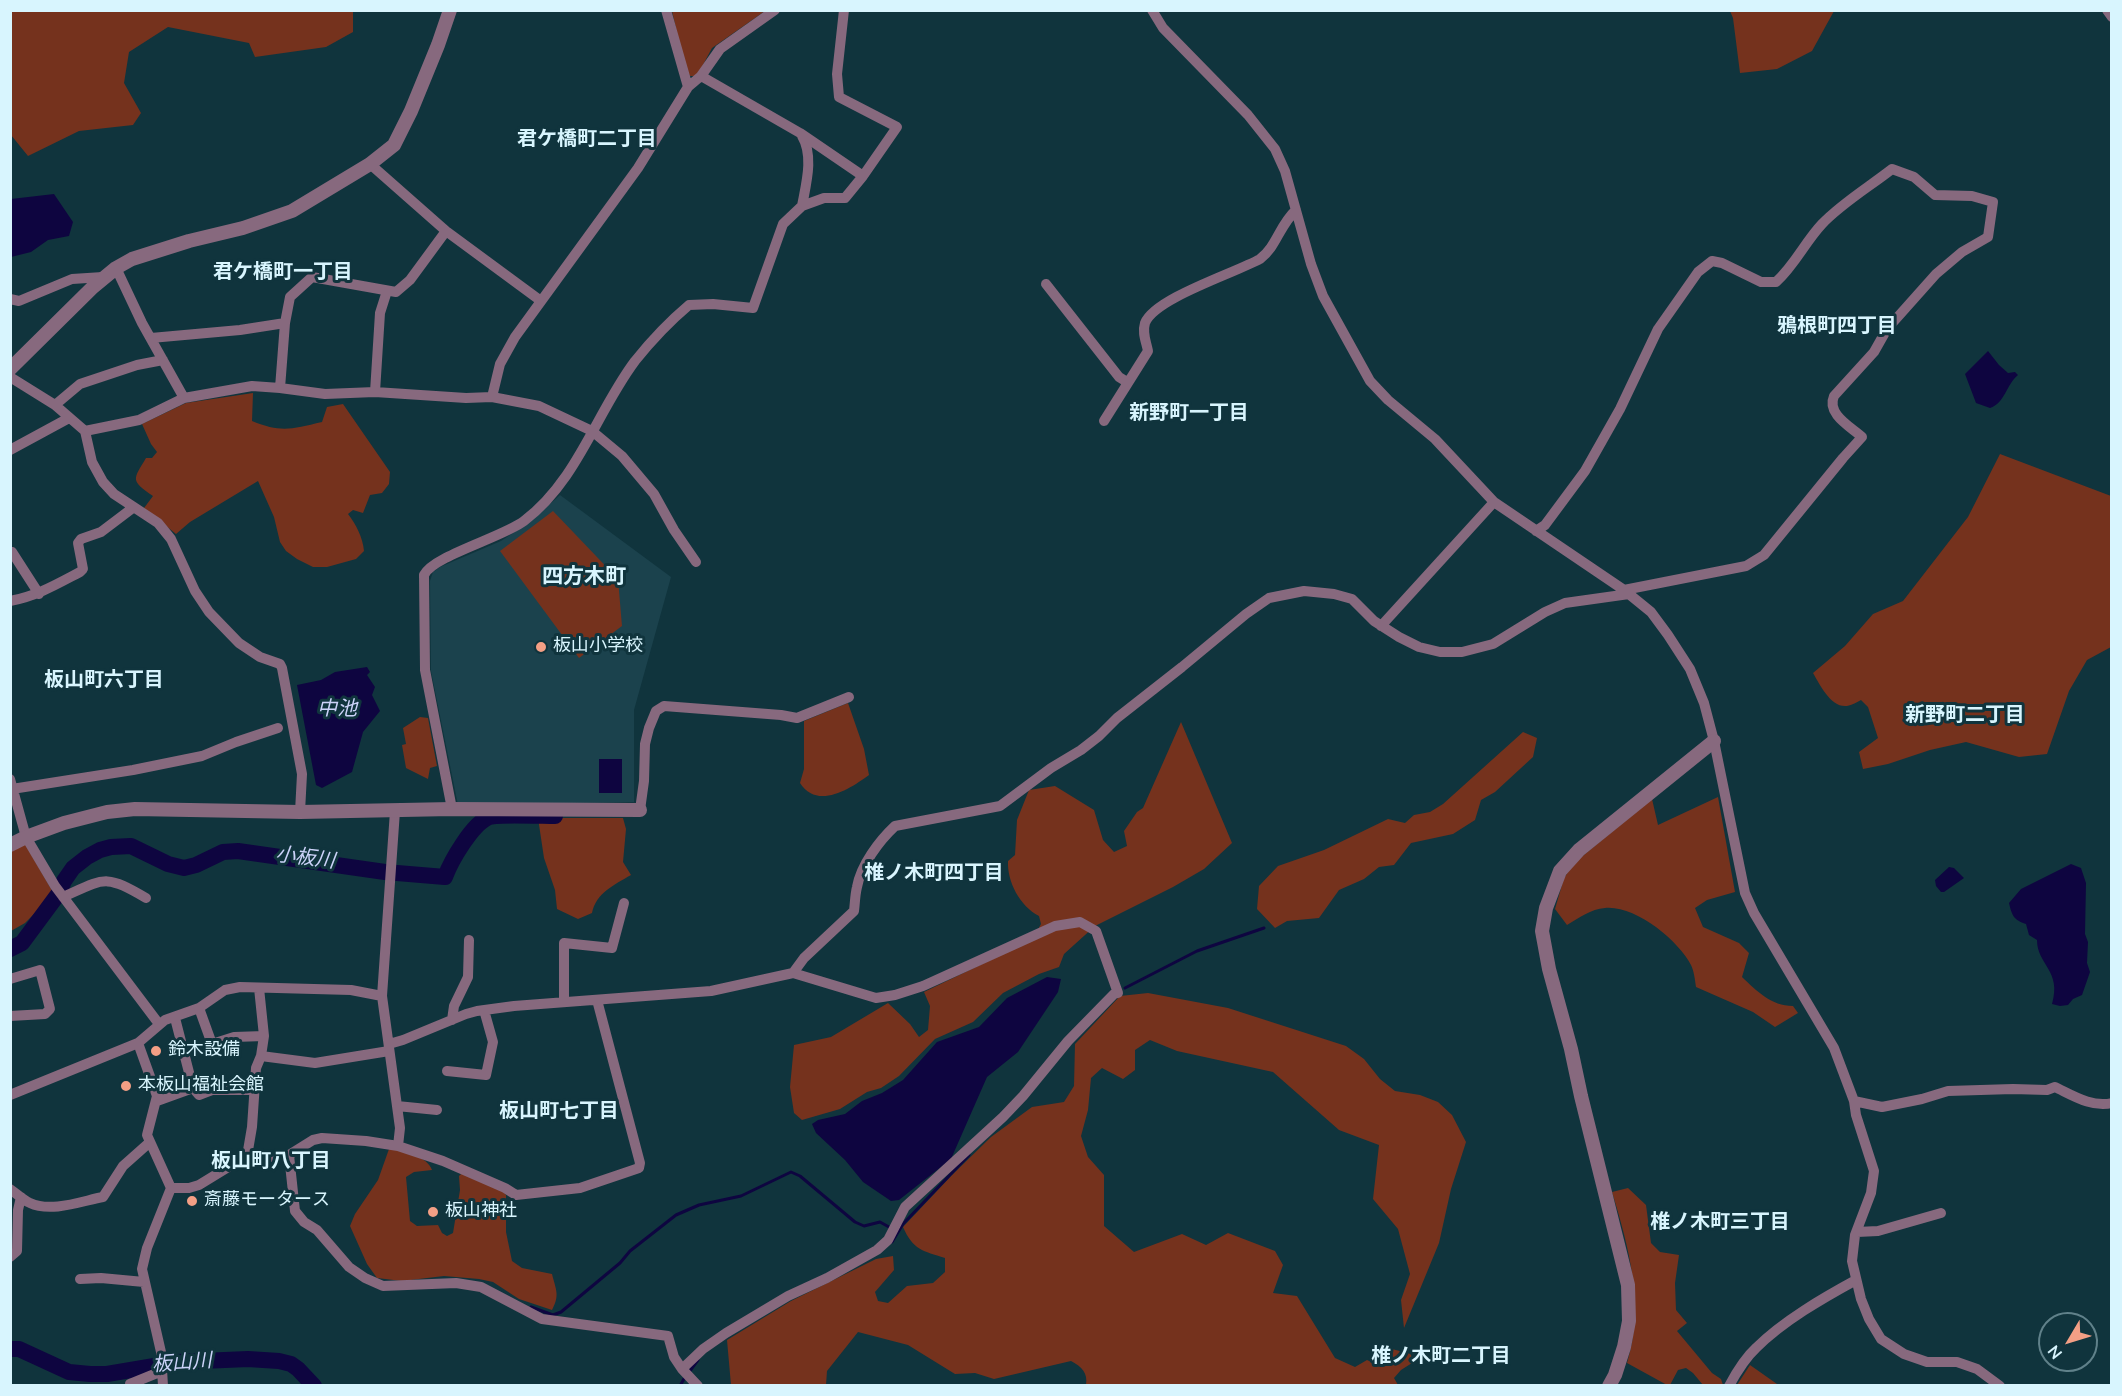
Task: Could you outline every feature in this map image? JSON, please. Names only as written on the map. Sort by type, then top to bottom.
[{"type":"street","points":[[10,369],[116,268],[132,259],[189,241],[243,228],[292,211],[370,164],[394,145],[401,134],[438,45],[450,10]]},
{"type":"street","points":[[666,10],[688,87]]},
{"type":"street","points":[[492,397],[500,364],[507,350],[638,168],[688,87],[701,76],[720,49],[775,10]]},
{"type":"street","points":[[452,809],[424,670],[424,574],[439,561],[496,537],[524,521],[559,488],[635,362],[675,317],[689,305],[713,304],[753,308],[783,224],[802,206],[824,198],[845,198],[863,176],[897,126],[839,97],[837,74],[844,10]]},
{"type":"street","points":[[1152,10],[1163,28],[1268,138],[1285,171],[1323,296],[1364,371],[1378,390],[1435,439],[1494,502],[1626,592],[1651,612],[1690,669],[1704,703],[1714,741],[1745,893],[1754,913],[1834,1048],[1854,1101],[1856,1115],[1874,1171],[1871,1192],[1857,1232],[1852,1260],[1869,1319],[1881,1339],[1904,1354],[1927,1362],[1957,1362],[1977,1369],[1988,1382],[2000,1386]]},
{"type":"street","points":[[2107,10],[2112,17]]},
{"type":"street","points":[[701,76],[800,133],[863,176]]},
{"type":"street","points":[[800,133],[807,145],[807,175],[802,206]]},
{"type":"street","points":[[370,164],[446,231],[541,301]]},
{"type":"street","points":[[792,973],[804,958],[854,911],[861,872],[886,834],[895,826],[1000,806],[1099,736],[1117,718],[1269,598],[1304,591],[1334,594],[1352,599],[1381,626],[1419,647],[1440,652],[1462,652],[1493,644],[1545,612],[1565,603],[1746,566],[1764,555],[1862,437],[1833,410],[1834,396],[1874,352],[1887,329],[1936,274],[1962,252],[1989,237],[1993,201],[1972,196],[1935,195],[1914,177],[1892,169],[1823,223],[1811,236],[1798,258],[1776,282],[1761,282],[1722,262],[1712,261],[1707,264],[1698,272],[1658,329],[1620,409],[1585,471],[1545,525],[1536,531]]},
{"type":"street","points":[[1104,421],[1148,351],[1143,332],[1144,325],[1153,312],[1188,291],[1260,259],[1269,252],[1286,220],[1296,210]]},
{"type":"street","points":[[280,388],[285,323],[290,297],[312,277],[396,292],[410,280],[446,231]]},
{"type":"street","points":[[116,268],[184,399]]},
{"type":"street","points":[[10,299],[19,301],[72,279],[104,278]]},
{"type":"street","points":[[1046,284],[1112,368],[1127,382]]},
{"type":"street","points":[[375,392],[380,313],[387,291]]},
{"type":"street","points":[[151,338],[285,323]]},
{"type":"street","points":[[55,405],[80,384],[137,365],[163,360]]},
{"type":"street","points":[[10,377],[55,405],[84,431],[92,462],[103,482],[114,494],[158,523],[171,539],[195,591],[223,627],[239,643],[260,657],[280,664],[302,774],[300,812]]},
{"type":"street","points":[[84,431],[139,420],[162,407],[184,399],[252,386],[326,394],[375,392],[466,398],[492,397],[539,406],[592,431],[622,456],[654,494],[674,530],[696,562]]},
{"type":"street","points":[[10,450],[69,418]]},
{"type":"street","points":[[1381,626],[1494,502]]},
{"type":"street","points":[[10,601],[39,594],[80,572],[83,569],[78,543],[81,539],[101,532],[134,507]]},
{"type":"street","points":[[12,552],[39,594]]},
{"type":"street","points":[[10,845],[26,837],[92,816],[135,809],[300,812],[452,809],[639,810],[647,736],[656,711],[664,706],[758,712],[797,718],[849,697]]},
{"type":"street","points":[[159,1024],[55,886],[26,837],[11,784],[133,770],[202,756],[278,728]]},
{"type":"street","points":[[1609,1386],[1615,1376],[1624,1347],[1629,1321],[1628,1285],[1571,1049],[1549,969],[1542,931],[1546,908],[1560,871],[1579,850],[1714,741]]},
{"type":"street","points":[[395,811],[382,996],[400,1128],[398,1146]]},
{"type":"street","points":[[63,897],[94,883],[108,880],[119,882],[146,898]]},
{"type":"street","points":[[564,1002],[564,943],[612,948],[624,903]]},
{"type":"street","points":[[261,1056],[315,1063],[389,1047],[466,1014],[484,1010],[711,991],[792,973],[876,998],[923,986],[1055,926],[1080,922],[1096,931],[1118,993],[1114,994],[1068,1041],[1010,1110],[905,1207],[888,1240],[877,1250],[827,1278],[788,1296],[726,1333],[703,1349],[682,1369]]},
{"type":"street","points":[[452,1020],[454,1006],[468,977],[469,940]]},
{"type":"street","points":[[10,979],[39,970],[50,1009],[45,1014],[10,1016]]},
{"type":"street","points":[[10,1095],[138,1043],[159,1024],[199,1008],[225,990],[240,987],[351,990],[382,996]]},
{"type":"street","points":[[246,1162],[252,1127],[256,1068],[261,1056],[264,1036],[259,988]]},
{"type":"street","points":[[171,1188],[189,1188],[199,1185],[221,1170],[246,1162],[289,1155],[313,1140],[322,1138],[398,1146],[453,1165],[516,1195],[580,1188],[639,1168],[640,1163],[597,1000]]},
{"type":"street","points":[[199,1008],[212,1044],[234,1037],[264,1036]]},
{"type":"street","points":[[447,1071],[486,1075],[493,1042],[484,1010]]},
{"type":"street","points":[[175,1018],[192,1088],[200,1095],[212,1090],[254,1090]]},
{"type":"street","points":[[138,1043],[156,1093],[147,1135],[171,1188],[142,1269],[161,1352],[163,1386]]},
{"type":"street","points":[[1854,1101],[1882,1107],[1923,1099],[1948,1091],[2047,1090],[2055,1087],[2088,1102],[2112,1103]]},
{"type":"street","points":[[156,1101],[192,1088]]},
{"type":"street","points":[[397,1106],[437,1110]]},
{"type":"street","points":[[10,1189],[36,1205],[54,1206],[103,1197],[123,1166],[150,1142]]},
{"type":"street","points":[[289,1155],[295,1211],[304,1222],[317,1230],[349,1267],[364,1278],[383,1286],[456,1283],[481,1287],[542,1319],[668,1336],[674,1357],[698,1386]]},
{"type":"street","points":[[10,1257],[17,1251],[18,1210],[21,1197]]},
{"type":"street","points":[[1857,1232],[1878,1231],[1941,1213]]},
{"type":"street","points":[[80,1279],[101,1278],[144,1282]]},
{"type":"street","points":[[1729,1386],[1754,1349],[1774,1331],[1856,1280]]},
{"type":"street","points":[[130,1386],[162,1370]]},
{"type":"shaded area","points":[[10,11],[353,11],[353,32],[326,47],[255,57],[249,43],[168,27],[129,52],[124,83],[141,113],[133,125],[79,131],[28,156],[11,135]]},
{"type":"shaded area","points":[[672,11],[765,11],[712,48],[697,76],[690,76],[685,67]]},
{"type":"shaded area","points":[[1730,11],[1834,11],[1812,51],[1777,69],[1740,73],[1733,18]]},
{"type":"shaded area","points":[[253,393],[252,421],[279,428],[294,428],[322,422],[327,407],[343,404],[390,472],[389,484],[382,493],[370,495],[363,513],[353,510],[348,514],[359,531],[364,551],[356,559],[327,567],[313,567],[286,551],[280,542],[274,517],[258,481],[190,522],[176,534],[144,508],[153,496],[137,483],[136,475],[146,458],[152,458],[157,452],[142,424],[186,403]]},
{"type":"shaded area","points":[[2000,454],[2111,496],[2111,647],[2087,660],[2069,691],[2047,754],[2019,757],[1966,742],[1863,769],[1859,752],[1878,738],[1868,707],[1861,700],[1841,706],[1831,700],[1813,673],[1845,646],[1873,614],[1903,601],[1968,517]]},
{"type":"shaded area","name":"板山小学校","points":[[560,495],[671,577],[634,710],[634,802],[458,805],[431,671],[430,581],[433,572],[440,567],[501,541],[531,521]]},
{"type":"shaded area","points":[[553,511],[618,579],[622,626],[579,658],[500,551]]},
{"type":"shaded area","points":[[848,703],[864,749],[869,775],[843,791],[824,796],[815,795],[807,791],[800,783],[804,769],[804,721]]},
{"type":"shaded area","points":[[420,717],[428,718],[437,766],[430,768],[428,779],[406,768],[402,745],[406,744],[403,728]]},
{"type":"shaded area","points":[[1181,722],[1232,843],[1204,869],[1095,926],[1064,954],[1059,967],[1039,974],[1003,993],[973,1022],[935,1039],[899,1076],[881,1088],[867,1092],[840,1109],[802,1120],[794,1113],[790,1087],[794,1045],[831,1037],[888,1003],[910,1024],[919,1037],[928,1030],[930,1006],[924,992],[1032,940],[1041,924],[1039,916],[1026,906],[1016,893],[1008,869],[1008,861],[1015,855],[1017,820],[1029,790],[1055,786],[1094,810],[1103,840],[1114,852],[1127,846],[1124,831],[1137,812],[1143,808]]},
{"type":"shaded area","points":[[1523,732],[1537,738],[1533,757],[1495,792],[1481,800],[1475,820],[1453,834],[1411,843],[1394,865],[1379,867],[1364,879],[1339,890],[1319,918],[1287,921],[1275,928],[1257,909],[1259,886],[1278,866],[1324,850],[1388,819],[1405,823],[1414,815],[1430,812],[1443,804]]},
{"type":"shaded area","points":[[1718,797],[1735,892],[1707,900],[1695,908],[1703,927],[1739,943],[1749,953],[1742,977],[1771,1001],[1793,1006],[1798,1013],[1775,1027],[1753,1012],[1696,987],[1692,967],[1685,955],[1666,935],[1642,918],[1629,912],[1605,908],[1590,912],[1567,925],[1555,909],[1564,878],[1574,863],[1652,799],[1658,825]]},
{"type":"shaded area","points":[[538,818],[623,818],[626,829],[623,862],[631,875],[602,895],[597,900],[592,913],[578,919],[557,909],[555,890],[544,858]]},
{"type":"shaded area","points":[[24,842],[54,894],[25,923],[11,931],[11,850]]},
{"type":"shaded area","points":[[1148,993],[1228,1008],[1346,1046],[1364,1059],[1380,1079],[1395,1091],[1420,1095],[1438,1102],[1452,1115],[1466,1142],[1451,1189],[1439,1243],[1404,1328],[1401,1300],[1410,1274],[1398,1229],[1373,1199],[1379,1145],[1339,1130],[1273,1072],[1177,1051],[1150,1040],[1135,1050],[1135,1070],[1123,1079],[1102,1068],[1091,1078],[1088,1110],[1081,1136],[1088,1157],[1104,1175],[1104,1226],[1134,1252],[1182,1234],[1206,1245],[1228,1233],[1275,1251],[1283,1265],[1273,1293],[1297,1296],[1335,1358],[1355,1367],[1367,1360],[1382,1367],[1392,1349],[1411,1354],[1412,1363],[1394,1378],[1398,1385],[1086,1385],[1083,1371],[1071,1361],[994,1379],[975,1373],[955,1374],[908,1345],[858,1332],[827,1371],[826,1385],[731,1385],[727,1340],[791,1301],[876,1259],[893,1256],[894,1270],[875,1292],[878,1301],[888,1303],[907,1286],[933,1283],[945,1272],[945,1258],[915,1245],[903,1227],[991,1137],[1032,1107],[1064,1102],[1074,1086],[1075,1044],[1120,996]]},
{"type":"shaded area","points":[[389,1149],[421,1158],[432,1170],[414,1172],[406,1177],[410,1221],[417,1226],[438,1225],[442,1233],[447,1236],[453,1233],[460,1190],[459,1176],[462,1173],[502,1190],[506,1195],[506,1232],[512,1261],[522,1268],[552,1274],[557,1296],[552,1310],[519,1299],[493,1282],[479,1279],[444,1276],[402,1281],[377,1278],[367,1264],[350,1226],[355,1214],[378,1180]]},
{"type":"shaded area","points":[[1628,1188],[1646,1205],[1651,1243],[1660,1252],[1679,1255],[1675,1283],[1676,1310],[1687,1323],[1677,1331],[1712,1373],[1721,1379],[1723,1385],[1703,1385],[1686,1368],[1678,1370],[1670,1385],[1667,1385],[1627,1363],[1635,1320],[1635,1299],[1629,1256],[1612,1192]]},
{"type":"shaded area","points":[[1750,1365],[1777,1384],[1779,1385],[1737,1385]]},
{"type":"water","points":[[54,194],[73,222],[69,236],[48,240],[31,252],[11,257],[11,199]]},
{"type":"water","points":[[1988,351],[2008,373],[2015,372],[2018,375],[1999,402],[1990,408],[1976,403],[1965,374]]},
{"type":"water","name":"中池","points":[[367,667],[370,672],[367,675],[375,687],[372,695],[380,711],[363,732],[352,772],[322,788],[316,785],[297,685],[321,680],[335,672]]},
{"type":"water","points":[[599,759],[622,759],[622,793],[599,793]]},
{"type":"water","points":[[2071,864],[2081,868],[2086,883],[2085,934],[2088,942],[2087,963],[2090,972],[2082,995],[2073,999],[2068,1005],[2060,1006],[2052,1004],[2054,983],[2038,949],[2037,940],[2029,935],[2026,924],[2014,917],[2009,903],[2021,889]]},
{"type":"water","points":[[1949,867],[1954,868],[1964,878],[1941,892],[1935,880]]},
{"type":"water","points":[[1047,977],[1061,979],[1058,992],[1018,1052],[987,1077],[951,1159],[899,1200],[891,1201],[863,1182],[845,1160],[816,1133],[812,1124],[818,1120],[845,1114],[862,1101],[882,1093],[903,1080],[937,1042],[979,1027],[1007,998]]},
{"type":"waterway","name":"小板川","points":[[10,949],[22,943],[59,893],[73,868],[87,857],[111,847],[131,846],[168,864],[184,868],[223,852],[238,851],[385,872],[445,877],[469,835],[489,817],[555,816]]},
{"type":"waterway","points":[[1125,988],[1197,951],[1264,928]]},
{"type":"waterway","points":[[892,1242],[903,1224],[969,1155]]},
{"type":"waterway","points":[[531,1307],[553,1315],[561,1312],[620,1263],[630,1251],[676,1215],[699,1205],[741,1196],[791,1172],[800,1176],[855,1222],[864,1226],[880,1222],[889,1227]]},
{"type":"waterway","name":"板山川","points":[[10,1349],[19,1349],[69,1372],[90,1374],[107,1374],[178,1362],[248,1359],[279,1361],[291,1364],[314,1386]]},
{"type":"waterway","points":[[689,1372],[698,1360]]},
{"type":"waterway","points":[[680,1386],[685,1377]]},
{"type":"place","name":"板山小学校","points":[[541,647]]},
{"type":"place","name":"鈴木設備","points":[[156,1051]]},
{"type":"place","name":"本板山福祉会館","points":[[126,1086]]},
{"type":"place","name":"斎藤モータース","points":[[192,1201]]},
{"type":"place","name":"板山神社","points":[[433,1212]]},
{"type":"district","name":"君ケ橋町二丁目","points":[[587,140]]},
{"type":"district","name":"君ケ橋町一丁目","points":[[283,273]]},
{"type":"district","name":"鴉根町四丁目","points":[[1837,327]]},
{"type":"district","name":"新野町一丁目","points":[[1189,414]]},
{"type":"district","name":"四方木町","points":[[584,578]]},
{"type":"district","name":"板山町六丁目","points":[[104,681]]},
{"type":"district","name":"新野町二丁目","points":[[1965,716]]},
{"type":"district","name":"椎ノ木町四丁目","points":[[934,874]]},
{"type":"district","name":"板山町七丁目","points":[[559,1112]]},
{"type":"district","name":"板山町八丁目","points":[[271,1162]]},
{"type":"district","name":"椎ノ木町三丁目","points":[[1720,1223]]},
{"type":"district","name":"椎ノ木町二丁目","points":[[1441,1357]]}]
